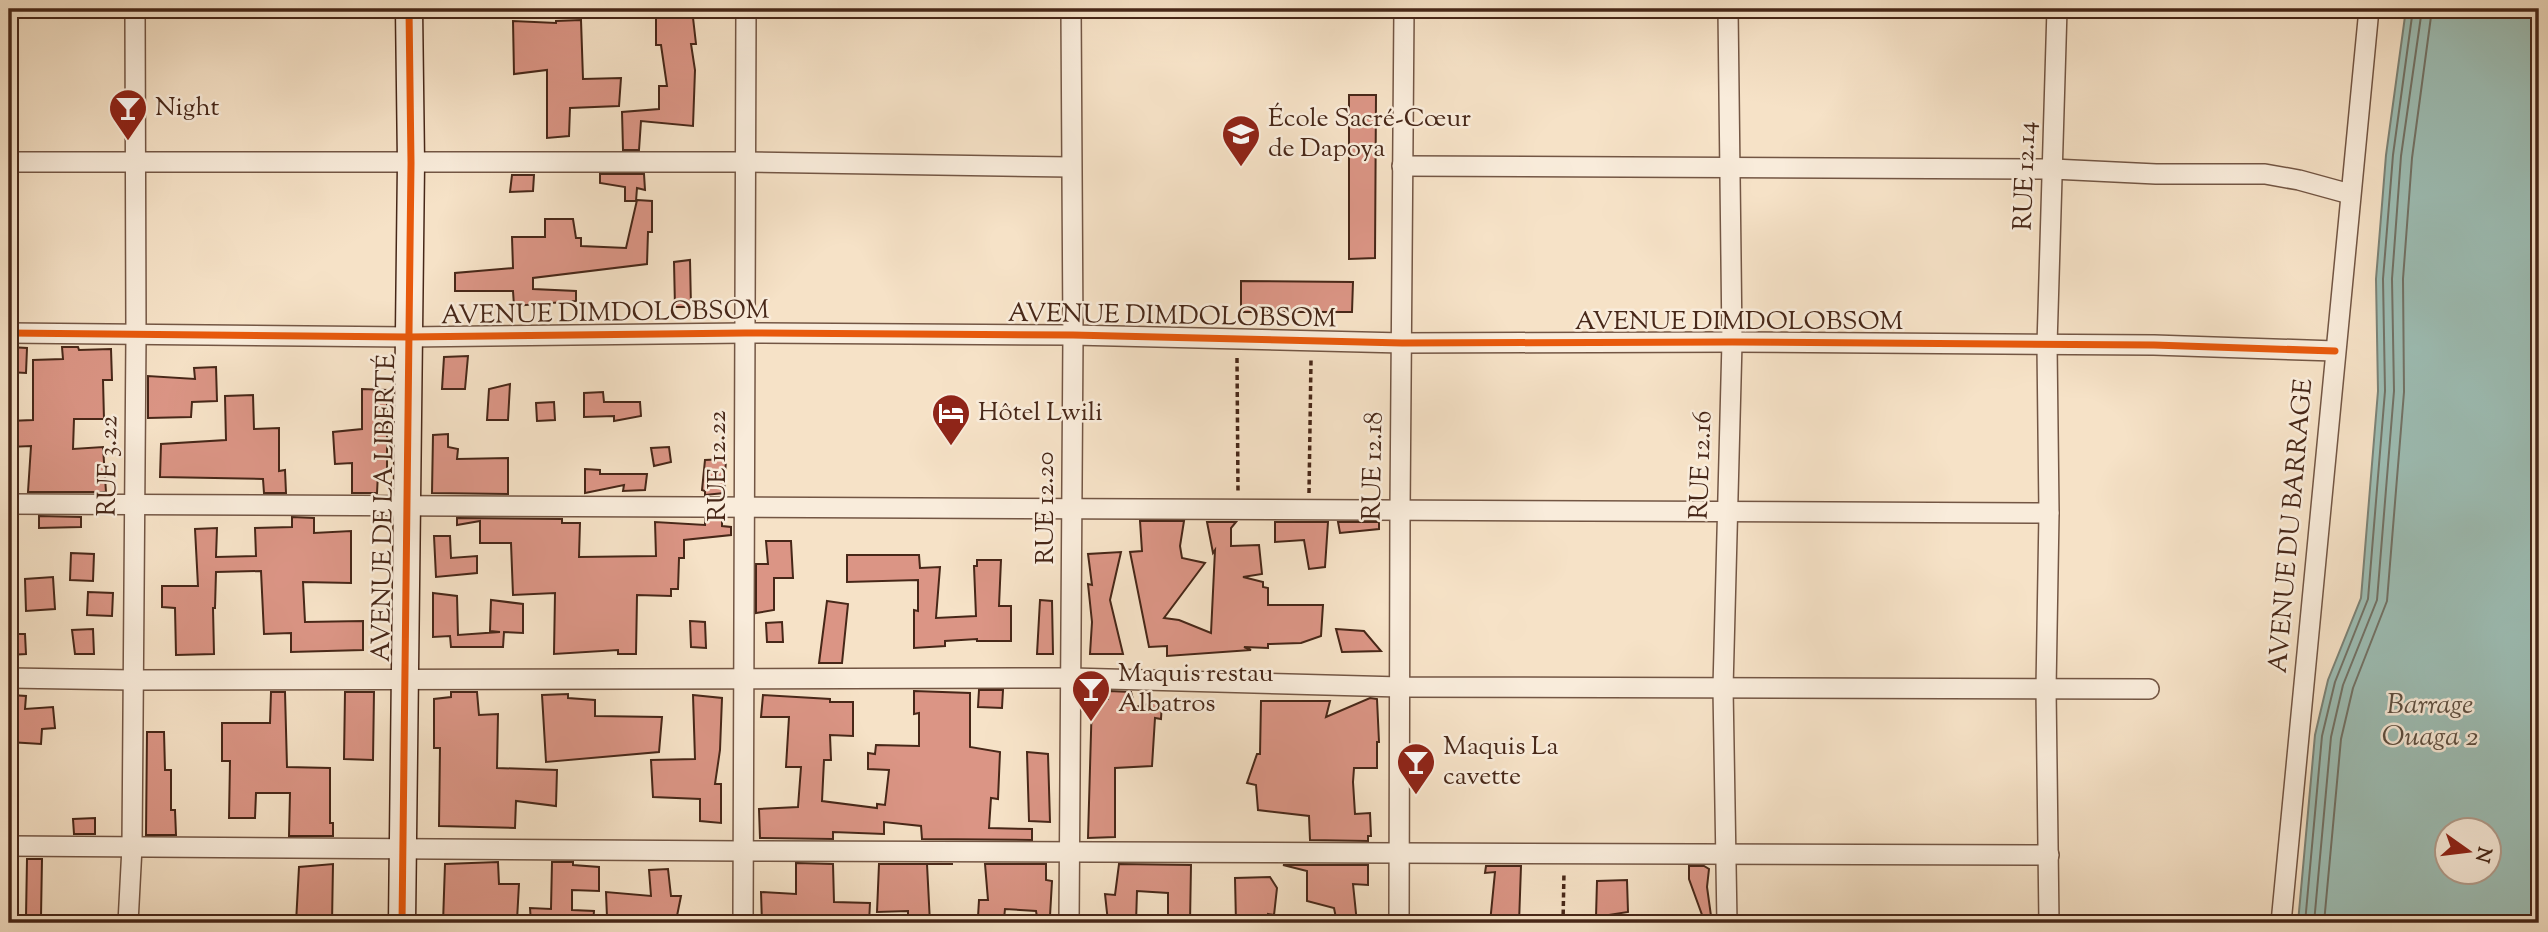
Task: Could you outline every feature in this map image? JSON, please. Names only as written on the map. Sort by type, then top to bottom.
[{"type":"main road","name":"AVENUE DE LA LIBERTÉ","points":[[402,923],[411,163],[409,9]]},
{"type":"street","name":"RUE 3.22","points":[[128,923],[132,847],[135,503],[135,9]]},
{"type":"street","name":"RUE 12.22","points":[[743,923],[746,9]]},
{"type":"street","name":"RUE 12.20","points":[[1069,923],[1073,335],[1071,9]]},
{"type":"street","name":"RUE 12.18","points":[[1399,923],[1404,9]]},
{"type":"street","name":"RUE 12.16","points":[[1727,923],[1723,688],[1732,342],[1728,9]]},
{"type":"street","name":"RUE 12.14","points":[[2049,923],[2046,689],[2049,513],[2047,345],[2057,9]]},
{"type":"street","name":"AVENUE DU BARRAGE","points":[[2281,923],[2369,9]]},
{"type":"street","points":[[9,162],[745,162],[1071,167]]},
{"type":"street","points":[[1402,166],[2053,169],[2156,174],[2265,174],[2350,194]]},
{"type":"street","name":"AVENUE DIMDOLOBSOM","points":[[9,333],[408,337],[745,333],[1073,335],[1402,343],[2154,345],[2335,351]]},
{"type":"street","points":[[9,504],[2049,513]]},
{"type":"street","points":[[9,678],[1072,678],[1399,687],[2149,689]]},
{"type":"street","points":[[9,846],[2049,855]]},
{"type":"path","points":[[1237,339],[1238,509]]},
{"type":"path","points":[[1309,509],[1311,341]]},
{"type":"path","points":[[1563,923],[1564,853]]},
{"type":"water","name":"Barrage Ouaga 2","points":[[2406,9],[2539,9],[2539,923],[2298,923],[2315,735],[2328,680],[2361,598],[2378,391],[2376,279],[2386,155]]},
{"type":"building","points":[[656,9],[692,9],[696,44],[691,44],[695,70],[693,126],[641,121],[639,150],[623,150],[622,112],[659,109],[659,86],[667,86],[661,45],[656,45]]},
{"type":"building","points":[[581,20],[583,79],[621,78],[619,106],[570,108],[569,136],[547,138],[547,70],[514,74],[513,21],[556,23]]},
{"type":"building","points":[[1349,95],[1376,95],[1375,258],[1349,259]]},
{"type":"building","points":[[600,174],[644,174],[645,190],[637,188],[636,201],[625,201],[625,187],[600,183]]},
{"type":"building","points":[[512,175],[534,175],[533,191],[510,192]]},
{"type":"building","points":[[637,200],[652,201],[652,232],[648,232],[647,264],[533,278],[533,289],[576,291],[576,301],[514,306],[513,291],[455,291],[455,273],[513,268],[512,237],[545,237],[545,219],[573,219],[576,238],[581,238],[581,246],[626,248]]},
{"type":"building","points":[[690,260],[691,307],[675,307],[674,262]]},
{"type":"building","points":[[1241,281],[1353,282],[1352,312],[1241,312]]},
{"type":"building","points":[[9,347],[27,348],[26,373],[9,372]]},
{"type":"building","points":[[62,347],[78,347],[79,350],[111,349],[112,380],[103,380],[104,419],[74,419],[73,449],[103,447],[106,492],[28,492],[31,446],[9,447],[9,421],[33,420],[33,360],[63,359]]},
{"type":"building","points":[[468,356],[465,389],[442,389],[444,357]]},
{"type":"building","points":[[216,367],[217,401],[192,402],[191,417],[148,418],[148,376],[195,379],[194,368]]},
{"type":"building","points":[[510,384],[508,420],[487,420],[489,389]]},
{"type":"building","points":[[362,389],[387,390],[387,474],[378,473],[377,493],[352,493],[352,463],[335,464],[333,432],[362,429]]},
{"type":"building","points":[[603,392],[604,402],[640,402],[641,416],[614,421],[614,416],[584,417],[584,393]]},
{"type":"building","points":[[253,395],[254,429],[279,428],[279,471],[285,470],[286,493],[264,493],[263,479],[160,477],[161,444],[226,440],[225,396]]},
{"type":"building","points":[[554,402],[555,420],[537,421],[536,403]]},
{"type":"building","points":[[448,434],[448,447],[458,449],[457,459],[508,458],[508,494],[432,493],[433,435]]},
{"type":"building","points":[[669,447],[671,462],[654,466],[651,448]]},
{"type":"building","points":[[726,459],[724,493],[705,495],[702,490],[705,460]]},
{"type":"building","points":[[585,469],[600,470],[600,474],[647,474],[645,490],[623,491],[624,485],[585,493]]},
{"type":"building","points":[[39,516],[81,517],[81,527],[39,528]]},
{"type":"building","points":[[292,517],[314,518],[314,533],[351,531],[351,583],[303,582],[305,622],[363,621],[363,650],[291,652],[291,633],[264,634],[261,571],[216,572],[213,608],[214,654],[176,655],[175,608],[162,607],[162,586],[198,586],[195,529],[217,528],[216,557],[256,556],[255,528],[292,527]]},
{"type":"building","points":[[457,518],[562,519],[562,523],[580,523],[579,557],[656,556],[655,522],[705,525],[705,519],[722,519],[722,526],[731,527],[731,535],[684,540],[684,558],[679,558],[678,589],[671,589],[671,596],[637,595],[636,654],[618,654],[618,650],[554,654],[555,593],[513,595],[511,543],[480,543],[480,521],[457,525]]},
{"type":"building","points":[[1140,521],[1184,521],[1180,546],[1182,558],[1205,563],[1164,618],[1179,620],[1211,633],[1215,550],[1213,553],[1207,522],[1236,522],[1231,528],[1231,546],[1259,545],[1262,574],[1243,577],[1263,582],[1263,587],[1268,588],[1268,605],[1323,605],[1321,636],[1301,643],[1268,644],[1268,648],[1244,647],[1251,650],[1167,656],[1167,646],[1149,647],[1130,552],[1142,551]]},
{"type":"building","points":[[1275,522],[1328,522],[1325,567],[1309,569],[1304,540],[1275,542]]},
{"type":"building","points":[[1338,522],[1379,522],[1379,529],[1340,533]]},
{"type":"building","points":[[434,536],[450,536],[451,558],[477,556],[477,573],[436,577]]},
{"type":"building","points":[[766,541],[791,541],[793,578],[774,578],[774,610],[756,613],[756,564],[768,564]]},
{"type":"building","points":[[1121,552],[1110,600],[1123,654],[1090,654],[1092,622],[1088,584],[1092,585],[1088,554]]},
{"type":"building","points":[[71,553],[94,554],[93,581],[70,580]]},
{"type":"building","points":[[847,555],[919,555],[920,568],[940,567],[936,618],[976,616],[974,566],[977,566],[977,560],[1001,560],[999,606],[1011,606],[1011,641],[945,641],[945,646],[914,648],[914,610],[918,611],[918,580],[847,582]]},
{"type":"building","points":[[53,577],[55,609],[26,611],[25,579]]},
{"type":"building","points":[[88,592],[113,593],[112,616],[87,615]]},
{"type":"building","points":[[433,593],[457,596],[458,635],[500,632],[490,631],[491,600],[523,604],[523,633],[504,632],[503,647],[451,647],[450,636],[433,637]]},
{"type":"building","points":[[1040,600],[1052,601],[1053,654],[1037,654]]},
{"type":"building","points":[[827,601],[848,604],[842,663],[819,663]]},
{"type":"building","points":[[690,621],[705,622],[706,648],[691,647]]},
{"type":"building","points":[[782,622],[783,642],[767,642],[766,623]]},
{"type":"building","points":[[93,629],[94,654],[75,654],[72,630]]},
{"type":"building","points":[[1336,629],[1364,631],[1381,651],[1342,652]]},
{"type":"building","points":[[9,634],[25,634],[26,654],[9,655]]},
{"type":"building","points":[[979,690],[1003,690],[1002,708],[978,707]]},
{"type":"building","points":[[914,691],[970,693],[970,747],[1000,752],[998,799],[991,798],[989,828],[1032,829],[1032,840],[922,839],[921,826],[884,822],[884,834],[833,832],[833,839],[760,838],[759,809],[798,807],[801,767],[786,767],[789,717],[761,717],[763,695],[853,702],[853,736],[830,735],[831,760],[824,760],[822,801],[877,808],[877,804],[885,805],[889,770],[868,769],[868,753],[875,754],[876,745],[919,746],[919,713],[914,714]]},
{"type":"building","points":[[1109,691],[1131,692],[1135,707],[1162,701],[1161,719],[1155,718],[1152,766],[1115,768],[1115,837],[1088,838],[1092,698],[1108,699]]},
{"type":"building","points":[[271,692],[285,692],[287,767],[330,768],[330,823],[333,823],[333,836],[289,836],[290,793],[256,793],[255,818],[229,818],[230,761],[222,761],[222,723],[270,723]]},
{"type":"building","points":[[345,692],[374,692],[373,760],[344,759]]},
{"type":"building","points":[[451,692],[477,692],[479,715],[498,714],[497,768],[557,770],[556,806],[516,801],[515,828],[439,826],[440,748],[434,748],[434,699],[451,697]]},
{"type":"building","points":[[568,694],[568,698],[595,700],[595,716],[662,717],[659,752],[546,762],[542,695]]},
{"type":"building","points":[[11,695],[26,696],[25,709],[53,707],[55,728],[42,729],[41,744],[9,742]]},
{"type":"building","points":[[693,695],[722,698],[720,750],[715,784],[721,784],[721,823],[700,821],[700,799],[653,797],[651,760],[695,759]]},
{"type":"building","points":[[1370,698],[1377,699],[1377,768],[1354,768],[1353,782],[1355,814],[1370,813],[1371,836],[1368,836],[1368,841],[1310,840],[1309,816],[1258,810],[1256,785],[1247,783],[1257,754],[1260,754],[1261,701],[1330,701],[1326,717]]},
{"type":"building","points":[[147,732],[164,732],[165,770],[171,770],[171,810],[175,810],[176,835],[146,835]]},
{"type":"building","points":[[1027,752],[1048,754],[1050,822],[1029,821]]},
{"type":"building","points":[[95,818],[95,834],[74,834],[73,819]]},
{"type":"building","points":[[27,859],[42,859],[41,917],[26,917]]},
{"type":"building","points":[[498,862],[499,884],[519,884],[517,920],[502,919],[502,923],[443,923],[445,864]]},
{"type":"building","points":[[552,862],[573,862],[573,865],[599,867],[599,891],[572,890],[572,910],[594,911],[593,923],[531,923],[530,908],[551,909]]},
{"type":"building","points":[[796,863],[833,864],[834,902],[870,903],[869,923],[839,923],[839,919],[776,920],[775,923],[762,923],[761,892],[796,894]]},
{"type":"building","points":[[333,864],[332,923],[296,923],[299,867]]},
{"type":"building","points":[[879,864],[927,864],[930,923],[908,923],[908,911],[877,912]]},
{"type":"building","points":[[985,864],[1046,864],[1046,880],[1052,881],[1050,916],[1037,917],[1036,911],[1005,909],[1004,919],[978,917],[979,900],[988,900]]},
{"type":"building","points":[[1119,864],[1191,865],[1190,923],[1172,921],[1168,914],[1168,893],[1137,891],[1136,923],[1108,922],[1105,894],[1115,895]]},
{"type":"building","points":[[1283,865],[1368,865],[1368,885],[1353,884],[1357,923],[1337,923],[1334,908],[1307,901],[1307,871]]},
{"type":"building","points":[[1486,866],[1521,866],[1519,923],[1490,923],[1495,872],[1485,873]]},
{"type":"building","points":[[1689,866],[1704,866],[1709,869],[1707,887],[1712,923],[1705,923],[1689,879]]},
{"type":"building","points":[[668,869],[671,896],[681,896],[676,921],[655,920],[655,917],[607,917],[606,892],[651,896],[649,870]]},
{"type":"building","points":[[1270,877],[1277,888],[1274,915],[1268,914],[1267,923],[1236,923],[1235,878]]},
{"type":"building","points":[[1627,880],[1628,912],[1596,917],[1597,881]]},
{"type":"cycle path","points":[[402,923],[411,163],[409,9]]},
{"type":"cycle path","points":[[9,333],[408,337],[745,333],[1073,335],[1402,343],[2154,345],[2335,351]]},
{"type":"place","name":"Night","points":[[128,142]]},
{"type":"place","name":"École Sacré-Cœur de Dapoya","points":[[1241,168]]},
{"type":"place","name":"Hôtel Lwili","points":[[951,447]]},
{"type":"place","name":"Maquis restau Albatros","points":[[1091,723]]},
{"type":"place","name":"Maquis La cavette","points":[[1416,796]]}]
